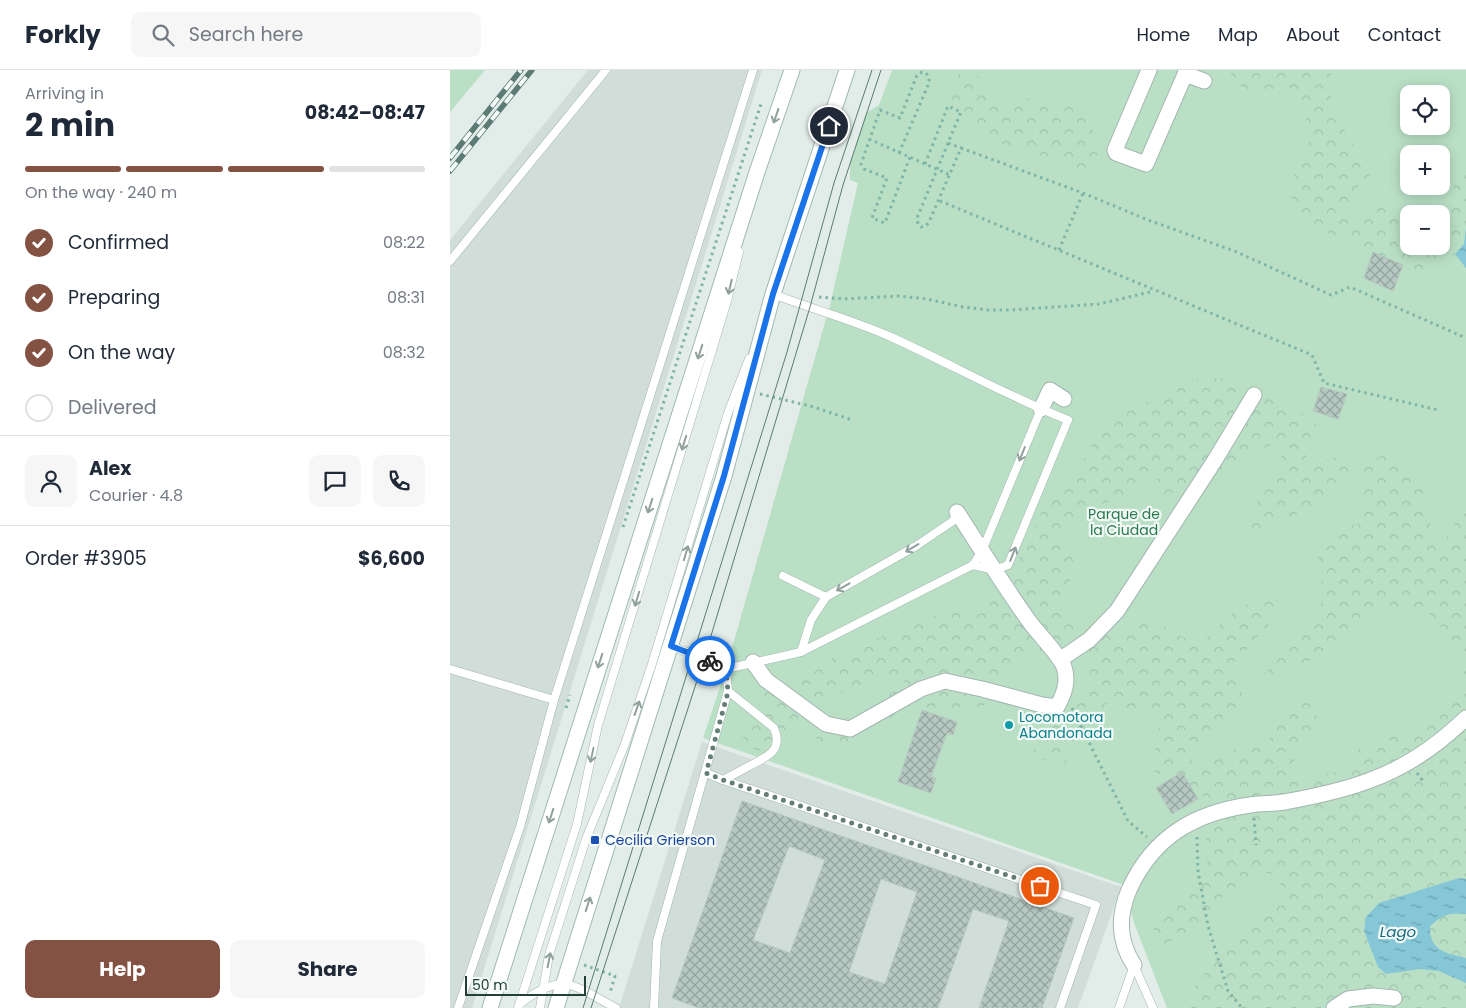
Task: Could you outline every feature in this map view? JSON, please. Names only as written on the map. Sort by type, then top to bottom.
[{"type":"main road","points":[[490,1008],[757,172],[792,70]]},
{"type":"main road","points":[[556,1008],[724,476],[773,294],[847,70]]},
{"type":"main road","points":[[1149,70],[1115,150],[1116,153],[1145,164],[1148,162],[1186,72],[1204,80]]},
{"type":"main road","points":[[1041,409],[1050,390],[1064,399]]},
{"type":"main road","points":[[1061,659],[1089,640],[1117,611],[1215,460],[1254,395]]},
{"type":"main road","points":[[753,662],[766,680],[826,724],[850,729],[921,689],[945,681],[1057,707],[1064,692],[1066,681],[1065,668],[1061,659],[1030,623],[957,512]]},
{"type":"main road","points":[[1134,965],[1126,952],[1122,938],[1122,912],[1134,880],[1158,846],[1169,836],[1196,819],[1252,805],[1318,796],[1369,781],[1420,756],[1466,718]]},
{"type":"main road","points":[[1334,1008],[1348,1000],[1373,996],[1394,998]]},
{"type":"lane","points":[[450,261],[606,70]]},
{"type":"lane","points":[[458,1008],[520,827],[554,700],[753,70]]},
{"type":"lane","points":[[517,1007],[577,824],[598,726],[727,301],[757,172]]},
{"type":"lane","points":[[540,1008],[549,955],[586,838],[625,744],[652,664],[728,413],[773,294],[845,318],[890,337],[1068,420],[1008,565],[995,570],[973,566]]},
{"type":"lane","points":[[671,646],[726,669],[800,652],[973,566],[982,551],[1041,409]]},
{"type":"lane","points":[[800,652],[811,620],[826,597],[916,546],[953,521],[957,512]]},
{"type":"lane","points":[[782,576],[826,597]]},
{"type":"lane","points":[[450,669],[554,700]]},
{"type":"lane","points":[[654,1008],[657,941],[728,692],[726,669]]},
{"type":"lane","points":[[723,780],[770,756],[775,748],[777,736],[774,728],[728,692]]},
{"type":"lane","points":[[706,773],[1096,905],[1060,1008]]},
{"type":"lane","points":[[1119,1008],[1134,965]]},
{"type":"lane","points":[[1134,965],[1154,1008]]},
{"type":"lane","points":[[517,1007],[544,987],[563,984],[588,992],[616,1008]]},
{"type":"path","points":[[899,153],[929,83],[929,77],[926,73],[922,72],[917,75],[900,118],[880,110],[869,139],[861,164],[864,169],[887,178],[872,218],[885,223],[910,157]]},
{"type":"path","points":[[620,534],[761,104]]},
{"type":"path","points":[[925,164],[948,106],[961,112],[917,218],[918,224],[921,227],[926,226],[929,222],[940,201],[962,148]]},
{"type":"path","points":[[869,139],[950,175]]},
{"type":"path","points":[[948,143],[1237,252],[1331,295],[1350,287],[1466,338]]},
{"type":"path","points":[[1059,250],[1084,193]]},
{"type":"path","points":[[940,201],[1312,355],[1324,383],[1438,410]]},
{"type":"path","points":[[788,300],[812,297],[844,299],[900,296],[927,299],[963,307],[1010,310],[1099,304],[1156,290]]},
{"type":"path","points":[[760,394],[814,407],[852,420]]},
{"type":"path","points":[[1064,692],[1128,821],[1158,846]]},
{"type":"path","points":[[564,712],[570,693]]},
{"type":"path","points":[[1252,805],[1256,845]]},
{"type":"path","points":[[1196,819],[1198,871],[1208,926],[1228,992],[1242,1008]]},
{"type":"shaded area","points":[[588,70],[762,70],[472,1008],[450,1008],[450,240]]},
{"type":"shaded area","points":[[702,742],[1121,887],[1078,1008],[619,1008]]},
{"type":"green space","points":[[450,70],[485,70],[450,112]]},
{"type":"green space","name":"Parque de la Ciudad","points":[[892,70],[1466,70],[1466,1008],[1167,1008],[1134,923],[1124,885],[703,738],[726,669],[830,305],[858,183],[850,180],[850,163],[866,113],[879,105]]},
{"type":"green space","points":[[1228,70],[1331,70],[1331,98],[1349,140],[1377,168],[1351,194],[1351,215],[1386,201],[1400,206],[1400,255],[1450,255],[1450,205],[1443,205],[1450,201],[1458,169],[1466,164],[1466,228],[1464,244],[1455,254],[1435,268],[1419,273],[1322,231],[1299,215],[1288,189],[1310,141],[1304,105],[1278,90],[1248,95]]},
{"type":"green space","points":[[960,71],[983,78],[991,107],[1026,98],[1083,109],[1102,150],[1078,176],[1052,159],[992,141],[949,96]]},
{"type":"green space","points":[[1202,378],[1235,379],[1287,401],[1325,432],[1306,457],[1307,464],[1346,455],[1350,479],[1324,504],[1280,520],[1257,541],[1247,537],[1258,499],[1283,473],[1279,441],[1159,500],[1157,471],[1138,472],[1132,494],[1099,505],[1061,532],[1074,563],[1061,618],[1124,635],[1150,619],[1198,645],[1237,609],[1273,594],[1283,608],[1234,662],[1245,705],[1205,739],[1185,748],[1198,771],[1236,748],[1269,740],[1282,710],[1320,694],[1315,723],[1294,761],[1305,778],[1344,770],[1362,744],[1387,736],[1428,727],[1466,693],[1466,879],[1459,878],[1431,886],[1400,973],[1434,971],[1449,975],[1466,983],[1466,1008],[1178,1008],[1221,953],[1262,918],[1284,877],[1256,870],[1221,898],[1186,935],[1159,946],[1152,924],[1175,895],[1210,880],[1205,849],[1210,800],[1151,770],[1161,719],[1106,703],[1064,765],[1029,756],[1052,725],[1085,697],[1092,663],[1064,643],[1005,669],[982,709],[943,712],[914,703],[845,745],[815,748],[817,734],[863,710],[908,683],[885,676],[826,699],[764,752],[738,745],[763,709],[747,692],[796,685],[839,654],[960,605],[980,615],[1014,570],[1045,505],[1072,480],[1107,419]]},
{"type":"green space","points":[[1384,454],[1424,477],[1422,510],[1442,545],[1460,515],[1466,513],[1466,686],[1458,648],[1426,609],[1369,610],[1336,643],[1299,668],[1262,676],[1319,617],[1323,588],[1317,549],[1328,529],[1359,524],[1365,466]]},
{"type":"green space","points":[[1453,912],[1466,914],[1466,958],[1440,950],[1435,946],[1430,935],[1430,926],[1441,917]]},
{"type":"water","points":[[1466,228],[1466,268],[1455,254],[1464,244]]},
{"type":"water","name":"Lago","points":[[1459,878],[1466,879],[1466,914],[1455,913],[1442,917],[1430,926],[1430,934],[1432,941],[1440,949],[1466,958],[1466,983],[1439,971],[1420,969],[1386,974],[1378,967],[1364,931],[1366,917],[1379,903]]},
{"type":"building","points":[[1373,252],[1403,265],[1393,291],[1364,278]]},
{"type":"building","points":[[1321,387],[1347,394],[1338,419],[1313,411]]},
{"type":"building","points":[[922,710],[957,722],[953,735],[947,733],[931,777],[936,778],[931,793],[898,782]]},
{"type":"building","points":[[1182,772],[1198,799],[1172,814],[1156,788]]},
{"type":"building","points":[[742,801],[1074,918],[1042,1008],[979,1008],[1009,921],[973,909],[938,1008],[699,1008],[672,998]],"holes":[[[789,846],[825,860],[790,953],[753,940]],[[881,879],[917,892],[885,984],[849,972]]]},
{"type":"tram line","points":[[583,1008],[787,352],[834,183],[872,70]]},
{"type":"tram line","points":[[591,1008],[704,659],[810,307],[843,185],[881,70]]},
{"type":"railway","points":[[450,158],[521,70]]},
{"type":"railway","points":[[450,171],[532,70]]},
{"type":"way so far","points":[[710,661],[726,669],[728,692],[706,773],[1040,886]]},
{"type":"place","name":"Locomotora Abandonada","points":[[1009,725]]},
{"type":"place","name":"Cecilia Grierson","points":[[595,840]]},
{"type":"route","points":[[710,661],[671,646],[724,476],[773,294],[829,126]]}]
